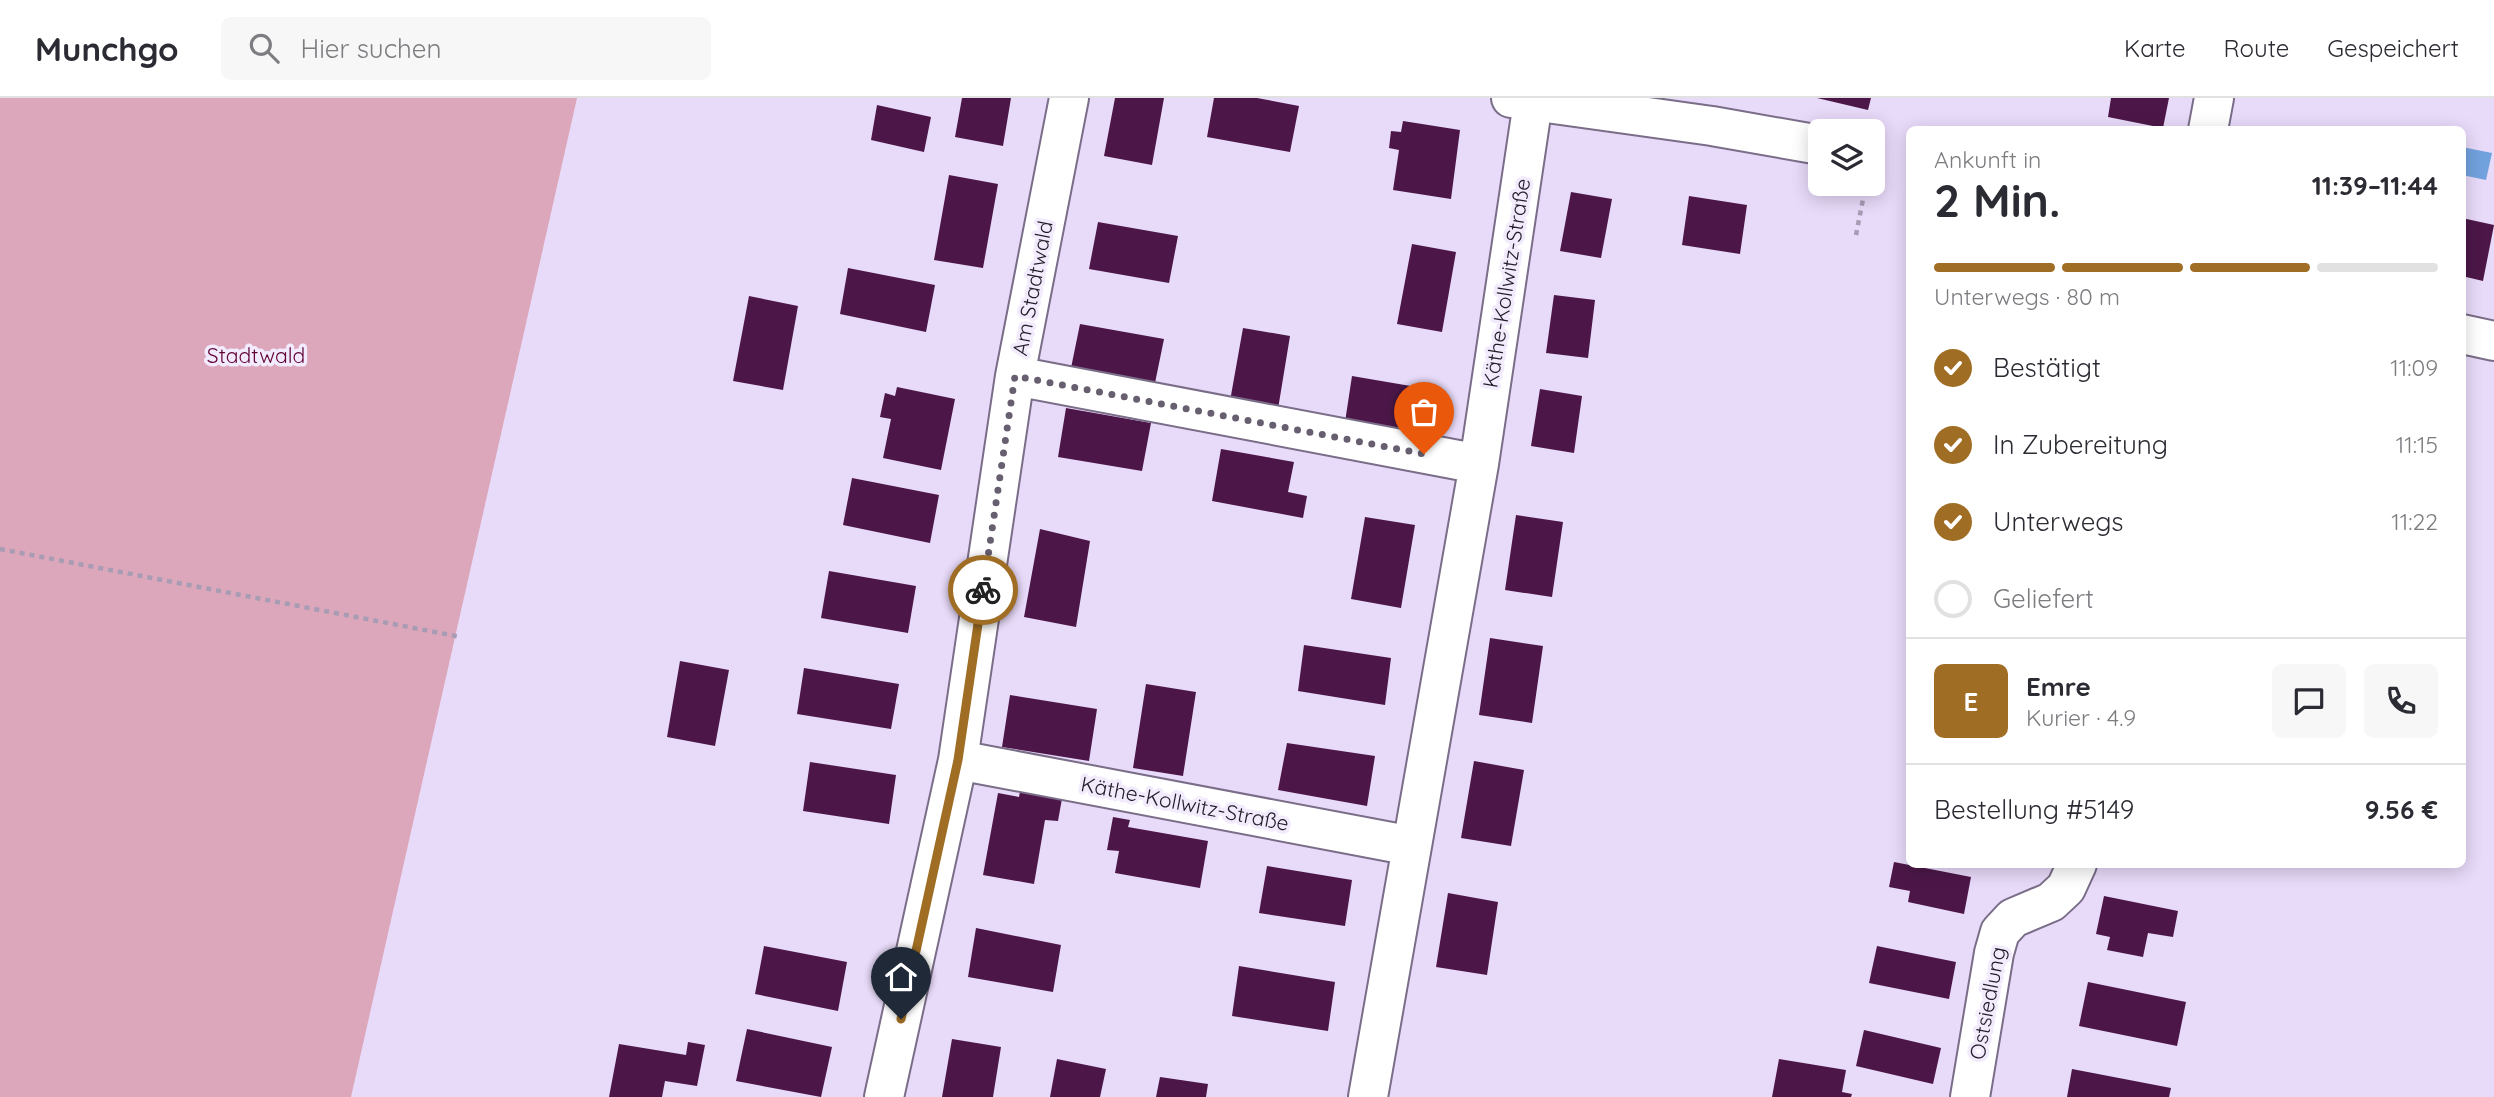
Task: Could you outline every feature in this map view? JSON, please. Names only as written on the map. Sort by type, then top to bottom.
[{"type":"street","name":"Am Stadtwald","points":[[884,1097],[958,760],[1015,376],[1069,98]]},
{"type":"street","points":[[2209,126],[2214,98]]},
{"type":"street","name":"Käthe-Kollwitz-Straße","points":[[1368,1097],[1479,464],[1522,100],[1714,112],[1808,141]]},
{"type":"street","points":[[2466,335],[2494,341]]},
{"type":"street","points":[[1015,376],[1479,464]]},
{"type":"street","name":"Käthe-Kollwitz-Straße","points":[[958,760],[1412,846]]},
{"type":"street","name":"Ostsiedlung","points":[[1970,1097],[1994,953],[2000,932],[2013,918],[2051,902],[2066,888],[2075,868]]},
{"type":"path","points":[[1856,235],[1864,196]]},
{"type":"path","points":[[0,549],[461,637]]},
{"type":"green space","name":"Stadtwald","points":[[0,98],[577,98],[351,1097],[0,1097]]},
{"type":"water","points":[[2466,148],[2492,153],[2486,180],[2466,176]]},
{"type":"building","points":[[962,98],[1011,98],[1003,146],[955,137]]},
{"type":"building","points":[[1115,98],[1164,98],[1152,165],[1104,156]]},
{"type":"building","points":[[1214,98],[1257,98],[1299,106],[1290,152],[1207,137]]},
{"type":"building","points":[[1817,98],[1871,98],[1868,110]]},
{"type":"building","points":[[2111,98],[2169,98],[2163,126],[2108,117]]},
{"type":"building","points":[[877,105],[931,117],[924,152],[871,140]]},
{"type":"building","points":[[1403,121],[1460,130],[1451,199],[1393,190],[1399,150],[1389,148],[1391,131],[1401,132]]},
{"type":"building","points":[[949,175],[998,184],[983,268],[934,260]]},
{"type":"building","points":[[1571,192],[1612,199],[1601,258],[1560,251]]},
{"type":"building","points":[[1689,196],[1747,205],[1740,254],[1682,245]]},
{"type":"building","points":[[2466,219],[2494,225],[2483,281],[2466,277]]},
{"type":"building","points":[[1098,222],[1178,236],[1169,283],[1089,269]]},
{"type":"building","points":[[1412,244],[1456,252],[1442,332],[1397,324]]},
{"type":"building","points":[[848,268],[935,285],[926,332],[840,314]]},
{"type":"building","points":[[1554,295],[1595,300],[1588,358],[1546,353]]},
{"type":"building","points":[[749,296],[798,306],[783,390],[733,381]]},
{"type":"building","points":[[1080,324],[1164,339],[1155,383],[1071,368]]},
{"type":"building","points":[[1243,328],[1290,336],[1278,409],[1230,401]]},
{"type":"building","points":[[1352,376],[1434,390],[1426,436],[1345,422]]},
{"type":"building","points":[[897,387],[955,399],[941,470],[883,458],[891,419],[880,417],[885,393],[895,396]]},
{"type":"building","points":[[1540,389],[1582,396],[1574,453],[1531,446]]},
{"type":"building","points":[[1066,408],[1151,423],[1142,471],[1058,457]]},
{"type":"building","points":[[1221,449],[1294,462],[1288,492],[1307,496],[1303,518],[1212,501]]},
{"type":"building","points":[[852,478],[939,495],[930,543],[843,525]]},
{"type":"building","points":[[1516,515],[1563,522],[1552,597],[1505,590]]},
{"type":"building","points":[[1365,517],[1415,525],[1401,608],[1351,599]]},
{"type":"building","points":[[1040,529],[1090,541],[1076,627],[1024,617]]},
{"type":"building","points":[[829,571],[916,586],[908,633],[821,618]]},
{"type":"building","points":[[1490,638],[1543,646],[1532,723],[1479,715]]},
{"type":"building","points":[[1304,645],[1391,658],[1385,705],[1298,691]]},
{"type":"building","points":[[680,661],[729,670],[715,746],[667,737]]},
{"type":"building","points":[[804,668],[899,684],[891,729],[797,714]]},
{"type":"building","points":[[1146,684],[1196,692],[1183,776],[1133,768]]},
{"type":"building","points":[[1010,695],[1097,709],[1089,761],[1002,747]]},
{"type":"building","points":[[1287,743],[1375,756],[1367,806],[1278,790]]},
{"type":"building","points":[[1474,761],[1524,770],[1511,846],[1461,838]]},
{"type":"building","points":[[810,762],[896,775],[889,824],[803,811]]},
{"type":"building","points":[[1021,786],[1063,793],[1058,821],[1045,820],[1034,884],[983,875],[998,793],[1019,797]]},
{"type":"building","points":[[1113,817],[1130,820],[1128,827],[1208,841],[1200,888],[1115,873],[1119,851],[1107,850]]},
{"type":"building","points":[[1894,862],[1906,864],[1906,868],[1925,868],[1971,877],[1964,914],[1908,902],[1910,891],[1889,887]]},
{"type":"building","points":[[1267,866],[1352,880],[1345,926],[1259,913]]},
{"type":"building","points":[[1448,893],[1498,902],[1487,975],[1436,967]]},
{"type":"building","points":[[2104,896],[2178,911],[2173,937],[2148,933],[2143,957],[2107,950],[2110,937],[2096,934]]},
{"type":"building","points":[[976,928],[1061,945],[1053,992],[968,977]]},
{"type":"building","points":[[764,946],[847,962],[838,1011],[755,994]]},
{"type":"building","points":[[1877,946],[1956,962],[1949,999],[1869,983]]},
{"type":"building","points":[[1239,966],[1335,982],[1328,1031],[1232,1016]]},
{"type":"building","points":[[2088,982],[2186,1002],[2177,1046],[2079,1026]]},
{"type":"building","points":[[747,1029],[832,1047],[821,1097],[736,1081]]},
{"type":"building","points":[[1864,1030],[1941,1048],[1933,1084],[1856,1066]]},
{"type":"building","points":[[952,1039],[1001,1047],[993,1097],[942,1097]]},
{"type":"building","points":[[688,1042],[705,1045],[697,1086],[665,1081],[662,1097],[609,1097],[619,1044],[686,1055]]},
{"type":"building","points":[[1057,1059],[1106,1069],[1100,1097],[1050,1097]]},
{"type":"building","points":[[1779,1059],[1846,1070],[1842,1092],[1852,1094],[1851,1097],[1772,1097]]},
{"type":"building","points":[[2072,1069],[2171,1088],[2169,1097],[2067,1097]]},
{"type":"building","points":[[1160,1077],[1208,1084],[1206,1097],[1156,1097]]},
{"type":"way so far","points":[[983,590],[1015,376],[1424,454]]},
{"type":"route","points":[[901,1019],[958,760],[983,590]]}]
